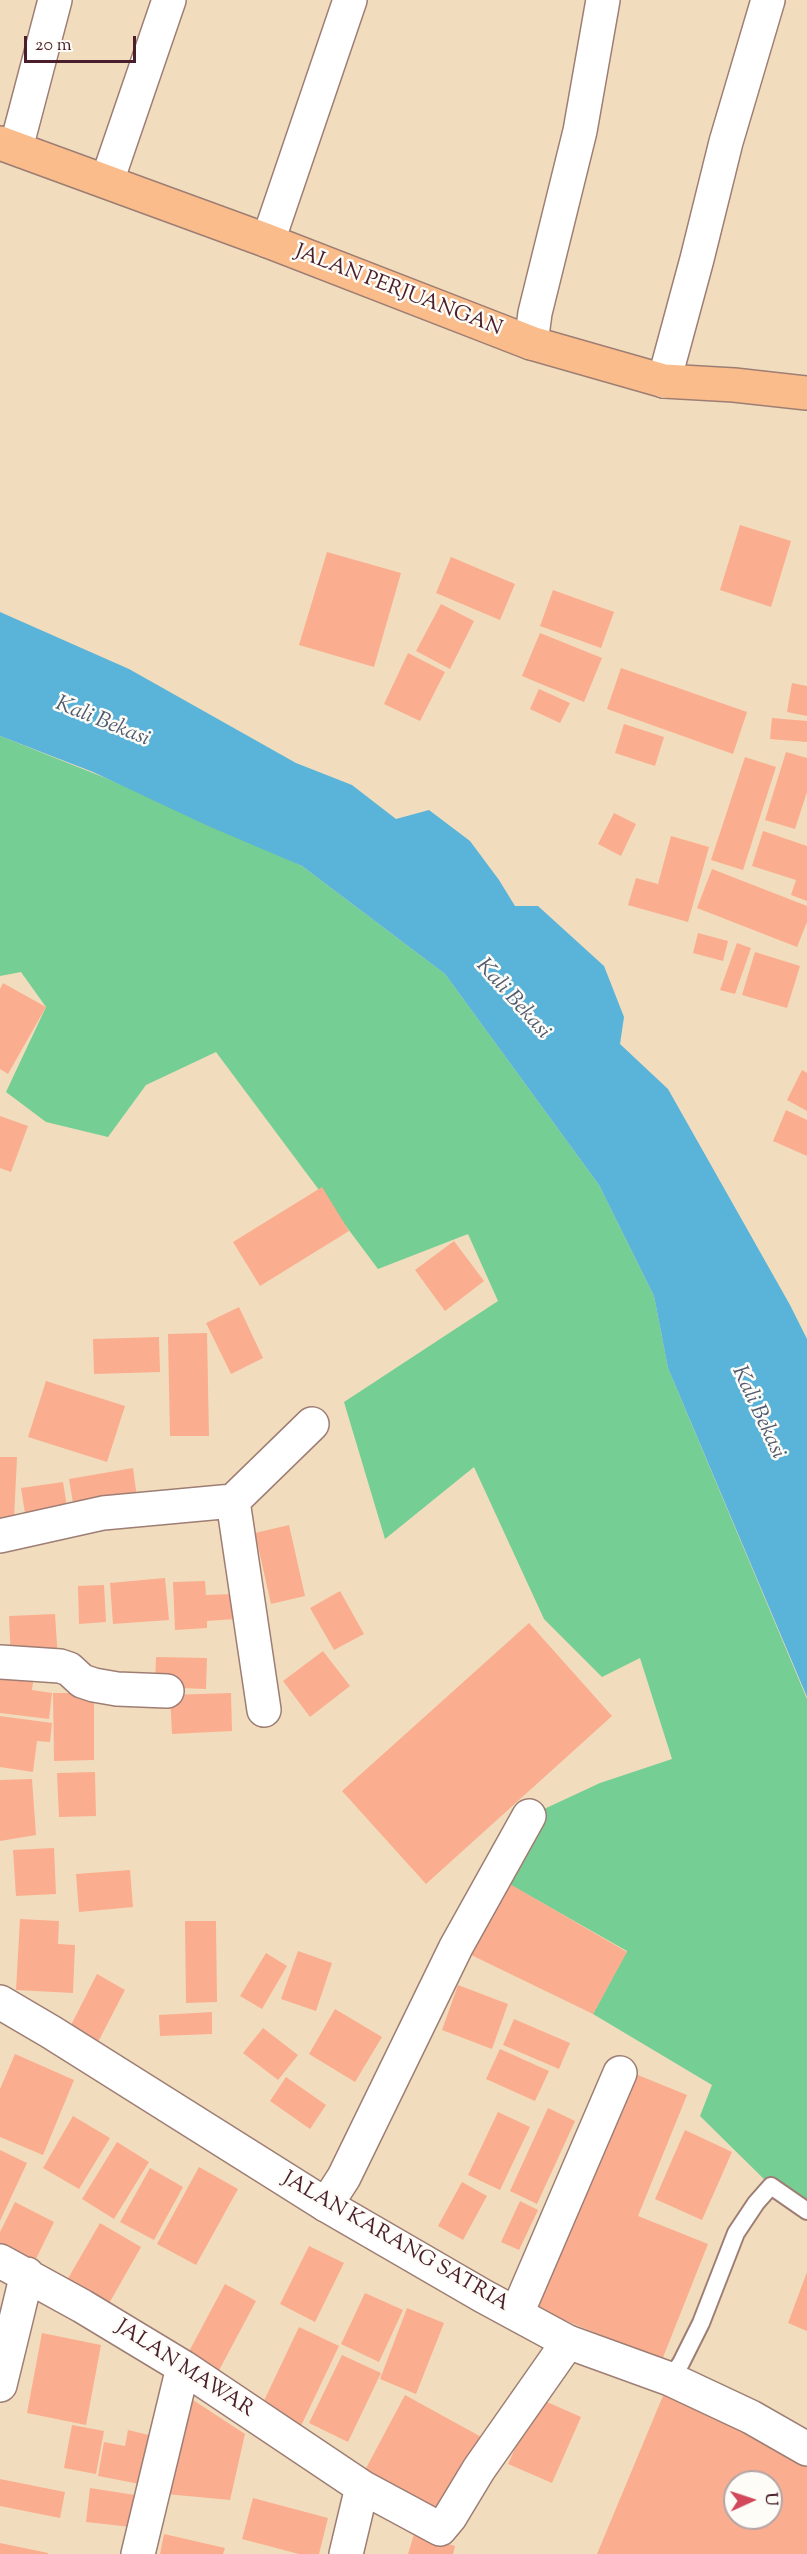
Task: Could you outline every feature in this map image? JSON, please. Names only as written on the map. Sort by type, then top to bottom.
[{"type":"main road","name":"JALAN PERJUANGAN","points":[[8,145],[268,241],[531,343],[664,381],[734,384],[807,393]]},
{"type":"street","points":[[8,145],[55,0]]},
{"type":"street","points":[[107,181],[169,0]]},
{"type":"street","points":[[268,241],[350,0]]},
{"type":"street","points":[[531,343],[535,313],[580,130],[603,0]]},
{"type":"street","points":[[664,381],[698,259],[726,142],[768,0]]},
{"type":"street","points":[[0,1536],[103,1513],[233,1501],[312,1424]]},
{"type":"street","points":[[233,1501],[264,1710]]},
{"type":"street","points":[[0,1662],[60,1666],[69,1669],[82,1681],[117,1689],[167,1690]]},
{"type":"street","points":[[326,2205],[344,2177],[456,1947],[529,1816]]},
{"type":"street","name":"JALAN KARANG SATRIA","points":[[0,2002],[326,2205],[568,2342],[670,2379],[751,2417],[807,2449]]},
{"type":"street","points":[[517,2313],[620,2073]]},
{"type":"street","points":[[0,2385],[13,2268]]},
{"type":"street","name":"JALAN MAWAR","points":[[13,2268],[183,2367],[362,2487],[440,2529],[568,2342]]},
{"type":"street","points":[[138,2554],[183,2367]]},
{"type":"street","points":[[346,2554],[362,2487]]},
{"type":"lane","points":[[670,2379],[681,2363],[701,2323],[736,2233],[756,2203],[771,2186],[807,2211]]},
{"type":"green space","points":[[0,736],[108,779],[302,866],[445,974],[599,1185],[654,1296],[668,1368],[807,1699],[807,2211],[771,2186],[700,2116],[712,2085],[593,2014],[627,1951],[495,1876],[529,1816],[600,1783],[672,1759],[640,1658],[602,1677],[544,1619],[474,1467],[385,1539],[344,1402],[498,1301],[468,1234],[378,1269],[216,1052],[146,1085],[108,1137],[46,1122],[6,1092],[46,1007],[21,972],[0,976]]},
{"type":"water","name":"Kali Bekasi","points":[[0,612],[129,669],[296,763],[352,785],[396,819],[429,810],[470,841],[515,906],[538,906],[604,966],[624,1017],[620,1044],[668,1089],[807,1339],[807,1697],[668,1368],[654,1296],[599,1185],[445,974],[302,866],[206,825],[93,772],[0,736]]},
{"type":"building","points":[[740,525],[791,541],[771,607],[720,590]]},
{"type":"building","points":[[327,552],[401,573],[374,667],[299,645]]},
{"type":"building","points":[[451,557],[515,584],[500,620],[436,593]]},
{"type":"building","points":[[553,590],[614,612],[601,648],[540,626]]},
{"type":"building","points":[[441,604],[474,621],[450,669],[416,651]]},
{"type":"building","points":[[540,633],[602,658],[584,702],[522,676]]},
{"type":"building","points":[[408,653],[445,672],[420,721],[384,704]]},
{"type":"building","points":[[621,668],[747,712],[733,754],[607,709]]},
{"type":"building","points":[[792,683],[807,686],[807,716],[787,712]]},
{"type":"building","points":[[539,689],[570,703],[560,723],[530,709]]},
{"type":"building","points":[[772,718],[807,721],[807,742],[770,739]]},
{"type":"building","points":[[624,724],[664,737],[655,766],[615,753]]},
{"type":"building","points":[[786,752],[807,758],[807,792],[795,829],[765,820]]},
{"type":"building","points":[[745,757],[776,767],[743,870],[711,860]]},
{"type":"building","points":[[614,813],[636,824],[621,856],[598,844]]},
{"type":"building","points":[[763,831],[807,846],[807,901],[791,895],[796,880],[752,866]]},
{"type":"building","points":[[671,836],[709,847],[688,922],[628,905],[636,878],[658,884]]},
{"type":"building","points":[[712,869],[807,906],[807,922],[797,947],[697,908]]},
{"type":"building","points":[[698,933],[728,941],[723,961],[693,953]]},
{"type":"building","points":[[737,943],[751,948],[735,994],[720,990]]},
{"type":"building","points":[[755,952],[800,966],[787,1008],[742,995]]},
{"type":"building","points":[[3,983],[46,1007],[8,1074],[0,1069],[0,989]]},
{"type":"building","points":[[802,1070],[807,1073],[807,1111],[787,1100]]},
{"type":"building","points":[[786,1110],[807,1120],[807,1156],[773,1141]]},
{"type":"building","points":[[0,1116],[28,1126],[11,1172],[0,1168]]},
{"type":"building","points":[[322,1187],[349,1231],[260,1286],[233,1242]]},
{"type":"building","points":[[454,1241],[484,1281],[445,1311],[415,1270]]},
{"type":"building","points":[[239,1307],[263,1358],[231,1374],[206,1323]]},
{"type":"building","points":[[207,1333],[209,1436],[170,1436],[168,1334]]},
{"type":"building","points":[[159,1337],[160,1372],[94,1374],[93,1339]]},
{"type":"building","points":[[46,1381],[125,1406],[107,1462],[28,1437]]},
{"type":"building","points":[[0,1457],[17,1457],[14,1519],[0,1518]]},
{"type":"building","points":[[133,1468],[138,1505],[75,1515],[69,1479]]},
{"type":"building","points":[[63,1482],[69,1519],[27,1526],[21,1488]]},
{"type":"building","points":[[289,1525],[305,1596],[271,1604],[255,1533]]},
{"type":"building","points":[[165,1578],[169,1620],[113,1624],[110,1583]]},
{"type":"building","points":[[205,1581],[206,1595],[234,1594],[235,1619],[207,1621],[207,1628],[175,1630],[173,1582]]},
{"type":"building","points":[[104,1585],[106,1622],[79,1624],[78,1586]]},
{"type":"building","points":[[340,1591],[364,1634],[334,1650],[310,1608]]},
{"type":"building","points":[[55,1614],[58,1660],[11,1662],[9,1616]]},
{"type":"building","points":[[529,1623],[612,1716],[426,1884],[342,1791]]},
{"type":"building","points":[[323,1651],[350,1686],[310,1717],[283,1681]]},
{"type":"building","points":[[156,1657],[207,1658],[206,1689],[155,1687]]},
{"type":"building","points":[[0,1664],[35,1668],[32,1690],[52,1693],[49,1719],[0,1713]]},
{"type":"building","points":[[53,1693],[94,1693],[94,1760],[54,1761]]},
{"type":"building","points":[[231,1693],[232,1731],[172,1734],[170,1695]]},
{"type":"building","points":[[0,1716],[52,1723],[50,1742],[37,1741],[33,1772],[0,1767]]},
{"type":"building","points":[[95,1772],[96,1816],[59,1817],[57,1773]]},
{"type":"building","points":[[32,1779],[36,1835],[0,1841],[0,1780]]},
{"type":"building","points":[[54,1848],[56,1894],[16,1896],[13,1850]]},
{"type":"building","points":[[130,1870],[133,1907],[79,1912],[76,1874]]},
{"type":"building","points":[[503,1880],[627,1952],[593,2014],[465,1952]]},
{"type":"building","points":[[20,1919],[59,1921],[58,1944],[75,1945],[73,1993],[16,1990]]},
{"type":"building","points":[[185,1921],[216,1921],[217,2002],[186,2003]]},
{"type":"building","points":[[298,1951],[332,1963],[316,2011],[281,1999]]},
{"type":"building","points":[[266,1953],[287,1966],[262,2009],[240,1996]]},
{"type":"building","points":[[97,1974],[125,1990],[98,2042],[70,2027]]},
{"type":"building","points":[[458,1985],[508,2004],[492,2049],[442,2030]]},
{"type":"building","points":[[335,2009],[382,2037],[355,2082],[309,2054]]},
{"type":"building","points":[[212,2012],[212,2034],[160,2036],[159,2015]]},
{"type":"building","points":[[514,2019],[570,2043],[559,2069],[503,2045]]},
{"type":"building","points":[[263,2028],[298,2055],[278,2080],[243,2053]]},
{"type":"building","points":[[500,2049],[549,2071],[535,2101],[486,2079]]},
{"type":"building","points":[[15,2054],[74,2080],[43,2155],[0,2137],[0,2089]]},
{"type":"building","points":[[628,2071],[687,2095],[638,2216],[708,2244],[662,2360],[532,2307]]},
{"type":"building","points":[[286,2077],[326,2105],[310,2129],[270,2101]]},
{"type":"building","points":[[548,2108],[575,2121],[537,2204],[510,2191]]},
{"type":"building","points":[[498,2112],[530,2127],[500,2190],[468,2175]]},
{"type":"building","points":[[73,2116],[110,2138],[79,2189],[43,2168]]},
{"type":"building","points":[[685,2130],[732,2152],[702,2220],[655,2199]]},
{"type":"building","points":[[117,2142],[149,2162],[114,2219],[82,2199]]},
{"type":"building","points":[[0,2150],[27,2163],[0,2221]]},
{"type":"building","points":[[199,2167],[238,2189],[196,2265],[157,2244]]},
{"type":"building","points":[[150,2168],[183,2187],[154,2240],[120,2222]]},
{"type":"building","points":[[462,2182],[487,2196],[463,2240],[438,2226]]},
{"type":"building","points":[[520,2201],[538,2210],[519,2250],[501,2242]]},
{"type":"building","points":[[15,2202],[54,2222],[34,2263],[0,2246],[0,2232]]},
{"type":"building","points":[[100,2223],[141,2247],[107,2307],[66,2282]]},
{"type":"building","points":[[309,2246],[344,2263],[315,2322],[280,2304]]},
{"type":"building","points":[[807,2272],[807,2331],[788,2323]]},
{"type":"building","points":[[225,2284],[256,2301],[216,2376],[185,2359]]},
{"type":"building","points":[[365,2293],[403,2310],[379,2362],[341,2344]]},
{"type":"building","points":[[407,2308],[444,2323],[416,2394],[380,2379]]},
{"type":"building","points":[[299,2327],[339,2346],[301,2426],[261,2407]]},
{"type":"building","points":[[42,2333],[101,2345],[86,2425],[27,2413]]},
{"type":"building","points":[[342,2355],[381,2373],[348,2442],[309,2423]]},
{"type":"building","points":[[670,2379],[807,2449],[807,2554],[597,2554]]},
{"type":"building","points":[[405,2395],[485,2439],[444,2515],[364,2472]]},
{"type":"building","points":[[538,2398],[581,2417],[552,2483],[508,2464]]},
{"type":"building","points":[[193,2400],[245,2434],[230,2500],[166,2494]]},
{"type":"building","points":[[72,2425],[104,2431],[96,2474],[64,2468]]},
{"type":"building","points":[[128,2430],[149,2435],[140,2484],[98,2476],[104,2442],[125,2446]]},
{"type":"building","points":[[0,2479],[65,2492],[60,2518],[0,2506]]},
{"type":"building","points":[[90,2488],[135,2495],[131,2527],[86,2522]]},
{"type":"building","points":[[253,2498],[328,2518],[319,2554],[299,2554],[242,2539]]},
{"type":"building","points":[[164,2534],[225,2548],[223,2554],[160,2554]]},
{"type":"building","points":[[414,2534],[455,2546],[453,2554],[408,2554]]},
{"type":"building","points":[[0,2543],[48,2553],[48,2554],[0,2554]]}]
